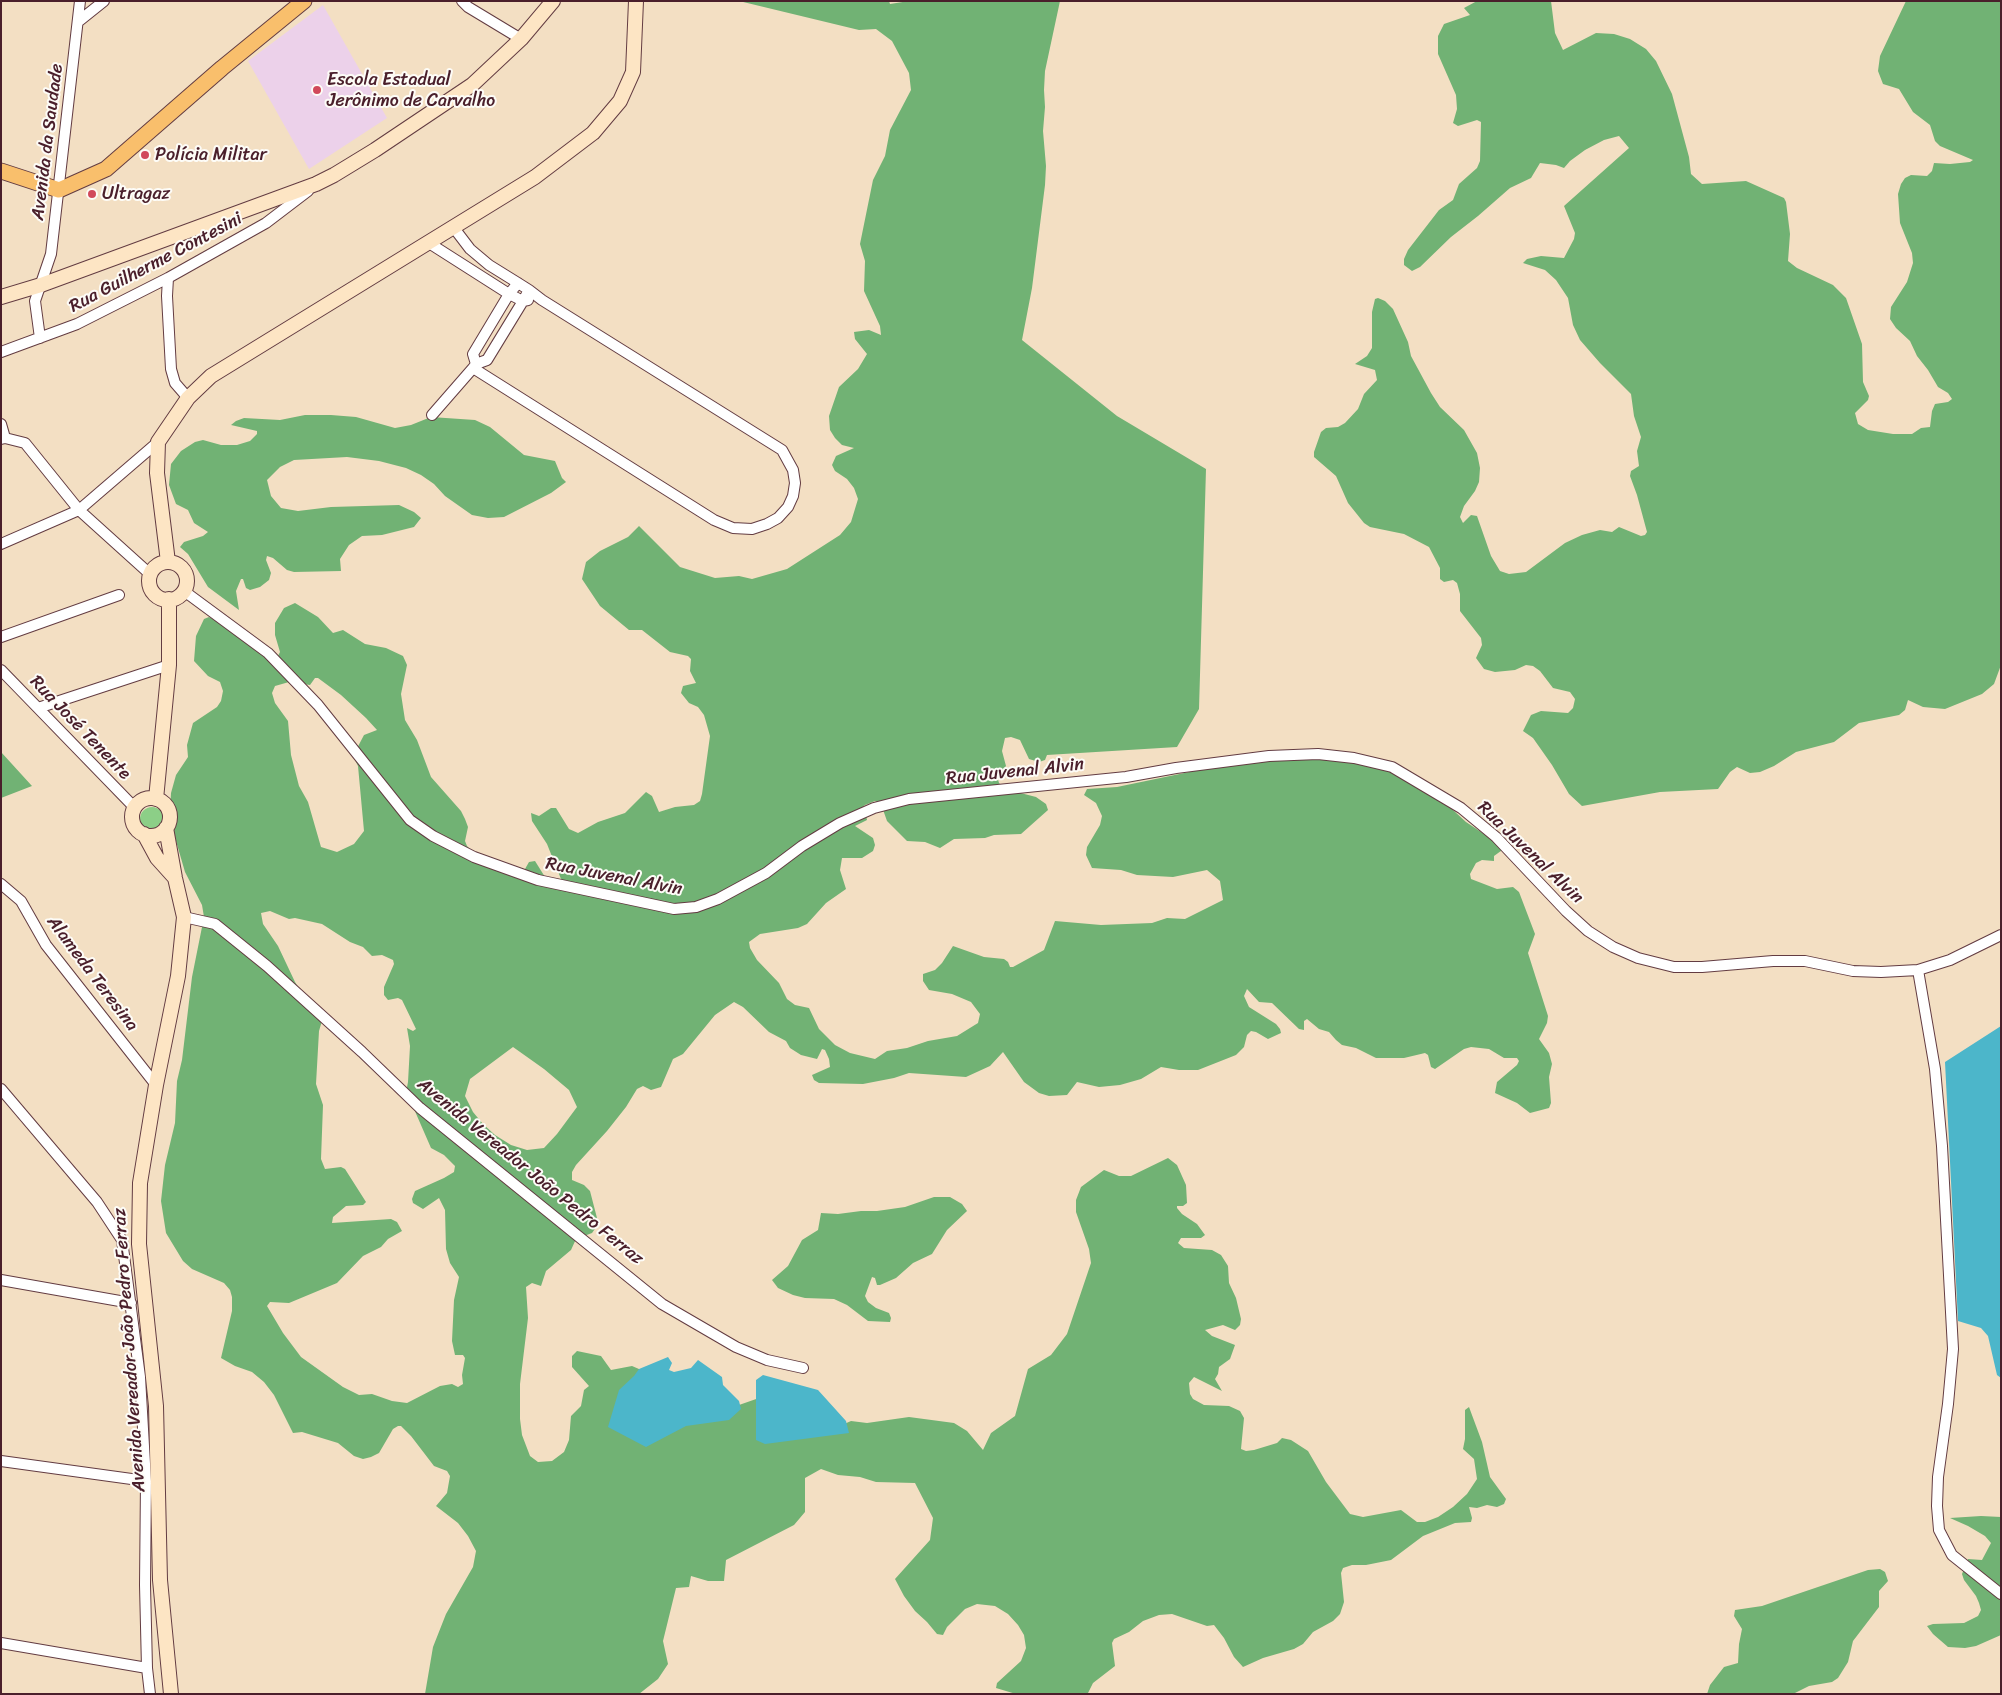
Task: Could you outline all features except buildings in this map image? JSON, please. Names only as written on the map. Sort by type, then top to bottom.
[{"type":"main road","points":[[1,297],[41,285],[316,184],[375,150],[472,85],[521,39],[553,1]]},
{"type":"main road","points":[[168,562],[156,473],[158,442],[188,398],[211,376],[535,177],[593,133],[620,101],[632,72],[636,1]]},
{"type":"main road","points":[[1,170],[59,190],[106,169],[215,74],[301,3]]},
{"type":"main road","points":[[168,562],[176,564],[185,572],[187,578],[184,591],[169,599],[153,592],[150,581],[151,575],[158,565],[168,562]]},
{"type":"main road","points":[[156,799],[169,665],[169,599]]},
{"type":"main road","points":[[156,799],[162,801],[169,811],[170,817],[166,828],[156,835],[144,834],[138,831],[133,820],[135,808],[144,800],[156,799]]},
{"type":"main road","name":"Avenida Vereador João Pedro Ferraz","points":[[166,828],[184,917],[178,976],[156,1085],[140,1183],[139,1244],[156,1406],[160,1580],[172,1694]]},
{"type":"main road","name":"Avenida Vereador João Pedro Ferraz","points":[[144,834],[157,858],[175,878]]},
{"type":"street","name":"Avenida da Saudade","points":[[40,338],[35,301],[51,254],[80,1]]},
{"type":"street","points":[[79,21],[104,1]]},
{"type":"street","points":[[462,1],[468,7],[521,39]]},
{"type":"street","name":"Rua Guilherme Contesini","points":[[1,352],[77,324],[168,278],[266,223],[316,184]]},
{"type":"street","points":[[454,228],[470,249],[489,265],[782,450],[793,470],[795,483],[793,496],[788,507],[778,518],[767,524],[752,529],[733,528],[714,520],[474,366]]},
{"type":"street","points":[[429,243],[509,294],[523,301],[542,300]]},
{"type":"street","points":[[168,278],[167,296],[171,369],[175,383],[188,398]]},
{"type":"street","points":[[474,366],[473,354],[509,294],[518,283]]},
{"type":"street","points":[[432,415],[474,366],[486,360],[529,290]]},
{"type":"street","points":[[1,424],[3,438],[25,442],[79,510],[151,575]]},
{"type":"street","points":[[1,544],[79,510],[158,442]]},
{"type":"street","name":"Rua Juvenal Alvin","points":[[184,591],[268,653],[318,705],[410,820],[433,836],[474,857],[538,880],[674,908],[696,907],[718,899],[766,873],[802,846],[840,823],[874,808],[909,799],[1126,778],[1176,768],[1269,756],[1318,754],[1354,758],[1392,767],[1461,808],[1496,837],[1566,911],[1588,931],[1613,947],[1638,958],[1674,967],[1805,961],[1853,971],[1918,970],[1950,960],[2001,935]]},
{"type":"street","points":[[1,637],[119,595]]},
{"type":"street","points":[[38,708],[169,665]]},
{"type":"street","name":"Rua José Tenente","points":[[1,670],[135,808]]},
{"type":"street","name":"Alameda Teresina","points":[[1,884],[21,901],[46,945],[156,1085]]},
{"type":"street","name":"Avenida Vereador João Pedro Ferraz","points":[[184,917],[214,924],[267,966],[362,1052],[420,1108],[662,1304],[736,1347],[767,1360],[803,1368]]},
{"type":"street","points":[[1918,970],[1935,1069],[1942,1146],[1953,1349],[1938,1477],[1937,1506],[1939,1530],[1952,1555],[2001,1594]]},
{"type":"street","points":[[1,1089],[97,1202],[122,1240],[140,1377],[146,1482],[146,1668],[150,1694]]},
{"type":"street","points":[[1,1102],[14,1104]]},
{"type":"street","points":[[1,1280],[131,1303]]},
{"type":"street","points":[[1,1461],[146,1482]]},
{"type":"street","points":[[1,1643],[146,1668]]},
{"type":"shaded area","name":"Escola Estadual Jerônimo de Carvalho","points":[[323,5],[387,118],[309,169],[248,61]]},
{"type":"green space","points":[[739,1],[889,1],[890,4],[909,1],[1060,1],[1045,71],[1043,131],[1046,166],[1045,185],[1032,288],[1022,340],[1117,416],[1206,469],[1199,709],[1177,747],[1047,755],[1045,760],[1039,762],[1029,759],[1020,740],[1011,737],[1005,738],[1002,751],[1006,766],[997,776],[999,783],[1005,789],[1036,797],[1046,804],[1048,810],[1021,834],[954,839],[940,848],[925,842],[907,841],[887,821],[881,804],[875,801],[865,805],[858,811],[866,815],[867,820],[855,826],[873,838],[875,845],[873,851],[862,858],[842,858],[840,870],[846,889],[826,903],[807,924],[798,928],[760,934],[749,942],[750,948],[757,960],[779,983],[787,999],[795,1005],[809,1008],[819,1029],[835,1045],[850,1053],[875,1059],[887,1051],[957,1036],[978,1023],[980,1014],[971,1002],[952,994],[929,990],[923,981],[923,974],[935,970],[953,946],[984,957],[1004,959],[1010,967],[1013,967],[1044,950],[1055,921],[1101,925],[1152,923],[1167,918],[1185,919],[1223,900],[1220,881],[1207,870],[1173,877],[1137,875],[1121,870],[1092,868],[1086,855],[1087,847],[1100,825],[1102,816],[1096,803],[1084,795],[1087,789],[1117,787],[1247,760],[1324,749],[1354,753],[1399,767],[1444,795],[1453,810],[1466,822],[1505,848],[1494,856],[1494,861],[1482,860],[1476,863],[1470,874],[1471,879],[1497,889],[1513,887],[1519,892],[1535,934],[1528,953],[1548,1016],[1547,1023],[1539,1039],[1549,1053],[1552,1064],[1549,1077],[1551,1103],[1549,1108],[1530,1113],[1517,1103],[1495,1093],[1497,1082],[1517,1065],[1519,1061],[1517,1058],[1504,1058],[1489,1049],[1471,1047],[1464,1049],[1435,1069],[1431,1067],[1428,1055],[1425,1053],[1404,1058],[1376,1058],[1356,1048],[1342,1045],[1329,1032],[1319,1029],[1307,1019],[1304,1021],[1304,1030],[1299,1029],[1272,1003],[1259,1002],[1247,989],[1244,996],[1249,1007],[1276,1024],[1281,1033],[1268,1039],[1251,1031],[1247,1035],[1244,1047],[1236,1055],[1198,1070],[1179,1070],[1161,1067],[1141,1079],[1120,1085],[1099,1087],[1077,1082],[1067,1095],[1049,1096],[1039,1093],[1024,1082],[1003,1052],[990,1066],[966,1077],[909,1073],[863,1084],[819,1083],[814,1080],[812,1075],[830,1067],[825,1050],[822,1049],[817,1059],[801,1055],[790,1048],[786,1041],[769,1032],[743,1007],[734,1002],[715,1015],[683,1054],[673,1059],[661,1087],[651,1090],[643,1086],[637,1089],[626,1107],[572,1172],[572,1180],[584,1185],[590,1191],[597,1218],[597,1226],[592,1233],[576,1239],[571,1250],[546,1271],[541,1286],[532,1283],[526,1287],[528,1318],[520,1384],[520,1419],[522,1435],[530,1456],[538,1462],[552,1461],[564,1452],[569,1440],[571,1416],[581,1406],[584,1390],[589,1386],[572,1367],[572,1356],[577,1351],[601,1356],[611,1370],[632,1366],[639,1369],[646,1379],[699,1419],[759,1398],[835,1428],[851,1421],[867,1423],[909,1417],[954,1423],[967,1431],[983,1450],[991,1433],[1015,1416],[1028,1369],[1051,1355],[1067,1334],[1091,1263],[1089,1249],[1076,1212],[1076,1200],[1081,1187],[1104,1170],[1119,1176],[1131,1176],[1168,1158],[1177,1165],[1186,1185],[1187,1203],[1183,1206],[1177,1206],[1177,1208],[1182,1214],[1197,1224],[1205,1235],[1201,1238],[1181,1238],[1178,1243],[1184,1248],[1212,1250],[1221,1255],[1228,1266],[1229,1283],[1236,1298],[1241,1319],[1240,1325],[1235,1330],[1223,1325],[1205,1330],[1212,1336],[1235,1345],[1230,1359],[1219,1367],[1215,1379],[1222,1391],[1194,1377],[1189,1383],[1190,1394],[1193,1399],[1204,1405],[1229,1406],[1240,1411],[1244,1418],[1241,1449],[1246,1451],[1254,1450],[1277,1443],[1282,1438],[1291,1440],[1308,1451],[1326,1482],[1350,1514],[1363,1517],[1401,1510],[1417,1522],[1425,1522],[1438,1517],[1453,1507],[1467,1494],[1477,1479],[1474,1459],[1463,1449],[1465,1410],[1469,1407],[1482,1442],[1490,1477],[1506,1499],[1504,1504],[1497,1507],[1487,1505],[1477,1508],[1469,1507],[1472,1518],[1471,1522],[1455,1523],[1423,1536],[1391,1560],[1343,1568],[1341,1573],[1344,1602],[1340,1614],[1333,1621],[1313,1632],[1303,1644],[1294,1649],[1263,1658],[1243,1667],[1234,1657],[1224,1638],[1214,1625],[1207,1626],[1172,1614],[1159,1615],[1143,1621],[1129,1632],[1114,1639],[1112,1643],[1115,1666],[1093,1683],[1088,1693],[1016,1694],[996,1688],[997,1683],[1021,1661],[1026,1648],[1024,1635],[1008,1614],[995,1606],[977,1604],[965,1609],[947,1627],[943,1635],[937,1634],[915,1611],[895,1579],[930,1540],[933,1518],[915,1483],[876,1482],[860,1477],[838,1475],[821,1469],[805,1478],[805,1512],[794,1525],[726,1560],[724,1581],[708,1581],[691,1576],[689,1587],[676,1588],[663,1641],[668,1664],[658,1679],[639,1694],[425,1694],[433,1647],[446,1614],[473,1567],[476,1551],[458,1523],[436,1506],[447,1493],[450,1476],[447,1471],[434,1466],[401,1426],[393,1429],[379,1453],[363,1459],[354,1456],[338,1443],[302,1432],[293,1433],[274,1395],[264,1382],[252,1372],[235,1366],[221,1358],[232,1311],[230,1290],[224,1283],[192,1269],[183,1261],[166,1233],[161,1201],[165,1165],[175,1123],[177,1081],[182,1060],[192,977],[204,917],[202,905],[185,872],[174,834],[170,811],[171,793],[176,775],[188,757],[187,745],[193,723],[217,707],[221,701],[223,691],[220,682],[208,676],[194,661],[196,636],[204,619],[209,617],[231,628],[268,653],[278,656],[280,652],[275,635],[275,623],[284,608],[295,603],[318,617],[333,633],[343,630],[365,644],[386,648],[403,656],[407,665],[401,694],[405,720],[417,740],[431,777],[461,811],[465,819],[468,827],[465,841],[467,846],[474,853],[519,869],[525,869],[529,862],[535,861],[545,877],[560,884],[561,879],[547,844],[532,821],[531,813],[539,816],[551,808],[556,808],[569,829],[578,833],[598,822],[625,813],[646,792],[652,796],[659,812],[675,807],[694,805],[700,801],[710,736],[704,715],[698,707],[689,703],[681,693],[683,686],[696,683],[690,671],[691,659],[688,656],[670,652],[642,630],[629,630],[600,606],[582,579],[586,562],[600,551],[628,537],[639,526],[680,567],[715,578],[739,576],[752,579],[787,569],[840,535],[851,522],[858,499],[854,488],[847,479],[835,471],[832,465],[836,456],[854,448],[842,445],[835,438],[830,430],[829,416],[839,387],[858,369],[867,354],[855,339],[854,332],[869,330],[881,335],[880,326],[864,291],[865,261],[860,244],[873,180],[885,156],[890,130],[911,90],[909,73],[892,41],[876,29],[859,30]],"holes":[[[315,678],[318,678],[341,695],[377,730],[364,735],[353,756],[358,766],[364,831],[354,844],[337,852],[321,847],[308,802],[299,786],[291,755],[288,721],[275,703],[272,693],[275,686],[289,682],[310,685]],[[270,911],[289,919],[295,918],[322,924],[350,942],[363,947],[372,956],[382,955],[393,960],[394,964],[384,987],[384,995],[388,1000],[398,998],[402,1000],[416,1029],[413,1031],[407,1028],[410,1046],[405,1098],[414,1109],[431,1148],[444,1155],[455,1166],[454,1172],[415,1191],[412,1199],[413,1203],[423,1209],[439,1198],[445,1210],[446,1249],[450,1263],[459,1277],[454,1300],[452,1341],[455,1355],[463,1355],[465,1358],[462,1375],[463,1384],[458,1387],[452,1384],[440,1386],[407,1403],[392,1401],[372,1394],[359,1395],[343,1387],[301,1357],[283,1333],[267,1306],[270,1302],[289,1303],[337,1283],[363,1256],[381,1247],[388,1239],[402,1231],[397,1222],[391,1219],[332,1223],[333,1217],[346,1206],[363,1205],[366,1202],[345,1169],[341,1167],[325,1169],[321,1159],[323,1105],[316,1084],[319,1031],[324,1014],[305,998],[295,982],[278,946],[263,924],[261,913]],[[513,1047],[569,1090],[577,1107],[544,1148],[527,1150],[511,1145],[495,1135],[473,1112],[465,1096],[470,1079]]]},
{"type":"green space","points":[[1477,1],[1551,1],[1555,33],[1563,50],[1596,33],[1614,34],[1630,39],[1646,49],[1656,61],[1672,94],[1689,157],[1691,174],[1702,184],[1746,181],[1784,198],[1790,234],[1788,261],[1797,268],[1833,285],[1846,298],[1862,344],[1863,382],[1869,396],[1868,400],[1855,413],[1858,424],[1868,430],[1893,434],[1912,434],[1921,428],[1930,427],[1935,404],[1948,402],[1952,399],[1948,393],[1938,387],[1917,356],[1910,341],[1896,328],[1890,319],[1891,307],[1907,282],[1913,263],[1912,253],[1900,223],[1898,194],[1905,178],[1911,175],[1927,176],[1932,171],[1934,163],[1950,164],[1973,160],[1940,146],[1935,141],[1930,125],[1913,112],[1899,89],[1883,84],[1878,71],[1880,56],[1906,1],[2001,1],[2001,665],[1994,684],[1982,694],[1945,709],[1923,707],[1908,700],[1905,710],[1899,715],[1859,723],[1834,742],[1796,752],[1774,766],[1760,772],[1750,773],[1737,767],[1730,772],[1718,789],[1660,792],[1582,806],[1569,794],[1533,738],[1523,731],[1531,715],[1541,711],[1568,713],[1573,708],[1575,699],[1570,692],[1553,688],[1540,671],[1533,666],[1526,665],[1515,670],[1495,672],[1484,669],[1476,658],[1482,645],[1481,638],[1460,611],[1460,594],[1457,583],[1453,580],[1444,582],[1440,579],[1440,568],[1429,547],[1404,534],[1370,527],[1364,523],[1348,503],[1336,476],[1314,457],[1321,432],[1326,428],[1338,427],[1345,423],[1358,409],[1364,394],[1377,380],[1375,370],[1355,364],[1367,356],[1372,348],[1372,312],[1375,299],[1378,298],[1385,301],[1393,309],[1408,342],[1411,356],[1431,393],[1440,407],[1464,430],[1477,453],[1480,468],[1479,482],[1464,506],[1460,517],[1463,523],[1471,515],[1477,516],[1491,556],[1500,571],[1509,574],[1526,572],[1565,543],[1582,535],[1600,530],[1612,532],[1619,527],[1641,536],[1647,532],[1630,476],[1631,471],[1639,466],[1637,451],[1641,437],[1634,416],[1631,394],[1580,340],[1573,325],[1568,298],[1556,280],[1545,270],[1523,263],[1527,259],[1541,256],[1564,258],[1574,239],[1575,233],[1564,206],[1629,148],[1619,136],[1604,140],[1585,150],[1564,168],[1540,163],[1531,178],[1510,188],[1451,237],[1420,267],[1412,271],[1404,265],[1404,259],[1408,250],[1439,210],[1453,200],[1459,184],[1477,168],[1480,161],[1481,122],[1477,120],[1458,126],[1453,123],[1457,109],[1456,95],[1438,54],[1438,36],[1444,24],[1470,15],[1464,8]]},
{"type":"green space","points":[[305,415],[356,417],[395,428],[411,425],[431,417],[475,420],[490,427],[524,455],[555,461],[562,478],[566,482],[551,493],[504,517],[488,518],[472,515],[445,496],[434,484],[406,468],[379,461],[347,457],[294,460],[280,467],[267,480],[271,496],[281,508],[298,511],[331,507],[399,505],[414,512],[421,518],[414,527],[382,535],[362,536],[349,545],[340,559],[341,571],[294,572],[287,570],[273,558],[267,556],[266,560],[271,573],[269,580],[260,587],[250,590],[246,588],[243,579],[241,579],[236,591],[239,610],[208,587],[188,554],[180,547],[184,542],[203,536],[208,532],[194,523],[188,510],[176,504],[169,485],[171,464],[181,451],[195,442],[203,440],[221,445],[237,445],[250,441],[257,434],[257,431],[231,425],[244,418],[280,420]]},
{"type":"green space","points":[[1,752],[32,786],[1,798]]},
{"type":"green space","points":[[152,807],[161,810],[164,819],[161,828],[152,831],[143,828],[140,819],[143,810]]},
{"type":"green space","points":[[934,1197],[950,1197],[962,1204],[967,1211],[947,1230],[932,1254],[913,1263],[896,1278],[880,1285],[877,1285],[875,1278],[872,1277],[865,1296],[868,1302],[876,1308],[889,1313],[890,1322],[868,1321],[847,1305],[834,1299],[805,1298],[793,1295],[778,1288],[772,1280],[788,1266],[802,1240],[818,1230],[821,1213],[838,1214],[877,1211],[905,1207]]},
{"type":"green space","points":[[2001,1517],[2001,1635],[1976,1646],[1965,1648],[1948,1647],[1927,1626],[1933,1624],[1964,1623],[1978,1616],[1981,1610],[1979,1603],[1962,1574],[1968,1559],[1982,1560],[1991,1543],[1985,1536],[1950,1518]]},
{"type":"green space","points":[[1880,1569],[1885,1572],[1888,1581],[1879,1591],[1879,1607],[1853,1641],[1848,1662],[1838,1678],[1832,1682],[1809,1686],[1793,1694],[1707,1694],[1710,1685],[1724,1667],[1738,1663],[1742,1629],[1734,1616],[1735,1610],[1762,1606],[1868,1570]]},
{"type":"water","points":[[2001,1026],[2001,1378],[1997,1375],[1988,1336],[1981,1328],[1958,1321],[1945,1062]]},
{"type":"water","points":[[668,1357],[672,1363],[669,1370],[674,1372],[691,1368],[698,1360],[722,1377],[723,1385],[739,1401],[741,1409],[729,1420],[686,1426],[646,1447],[608,1427],[619,1390],[639,1369]]},
{"type":"water","points":[[763,1375],[818,1390],[846,1421],[849,1433],[765,1444],[756,1440],[756,1380]]},
{"type":"place","name":"Escola Estadual Jerônimo de Carvalho","points":[[317,90]]},
{"type":"place","name":"Polícia Militar","points":[[145,155]]},
{"type":"place","name":"Ultragaz","points":[[92,194]]}]
